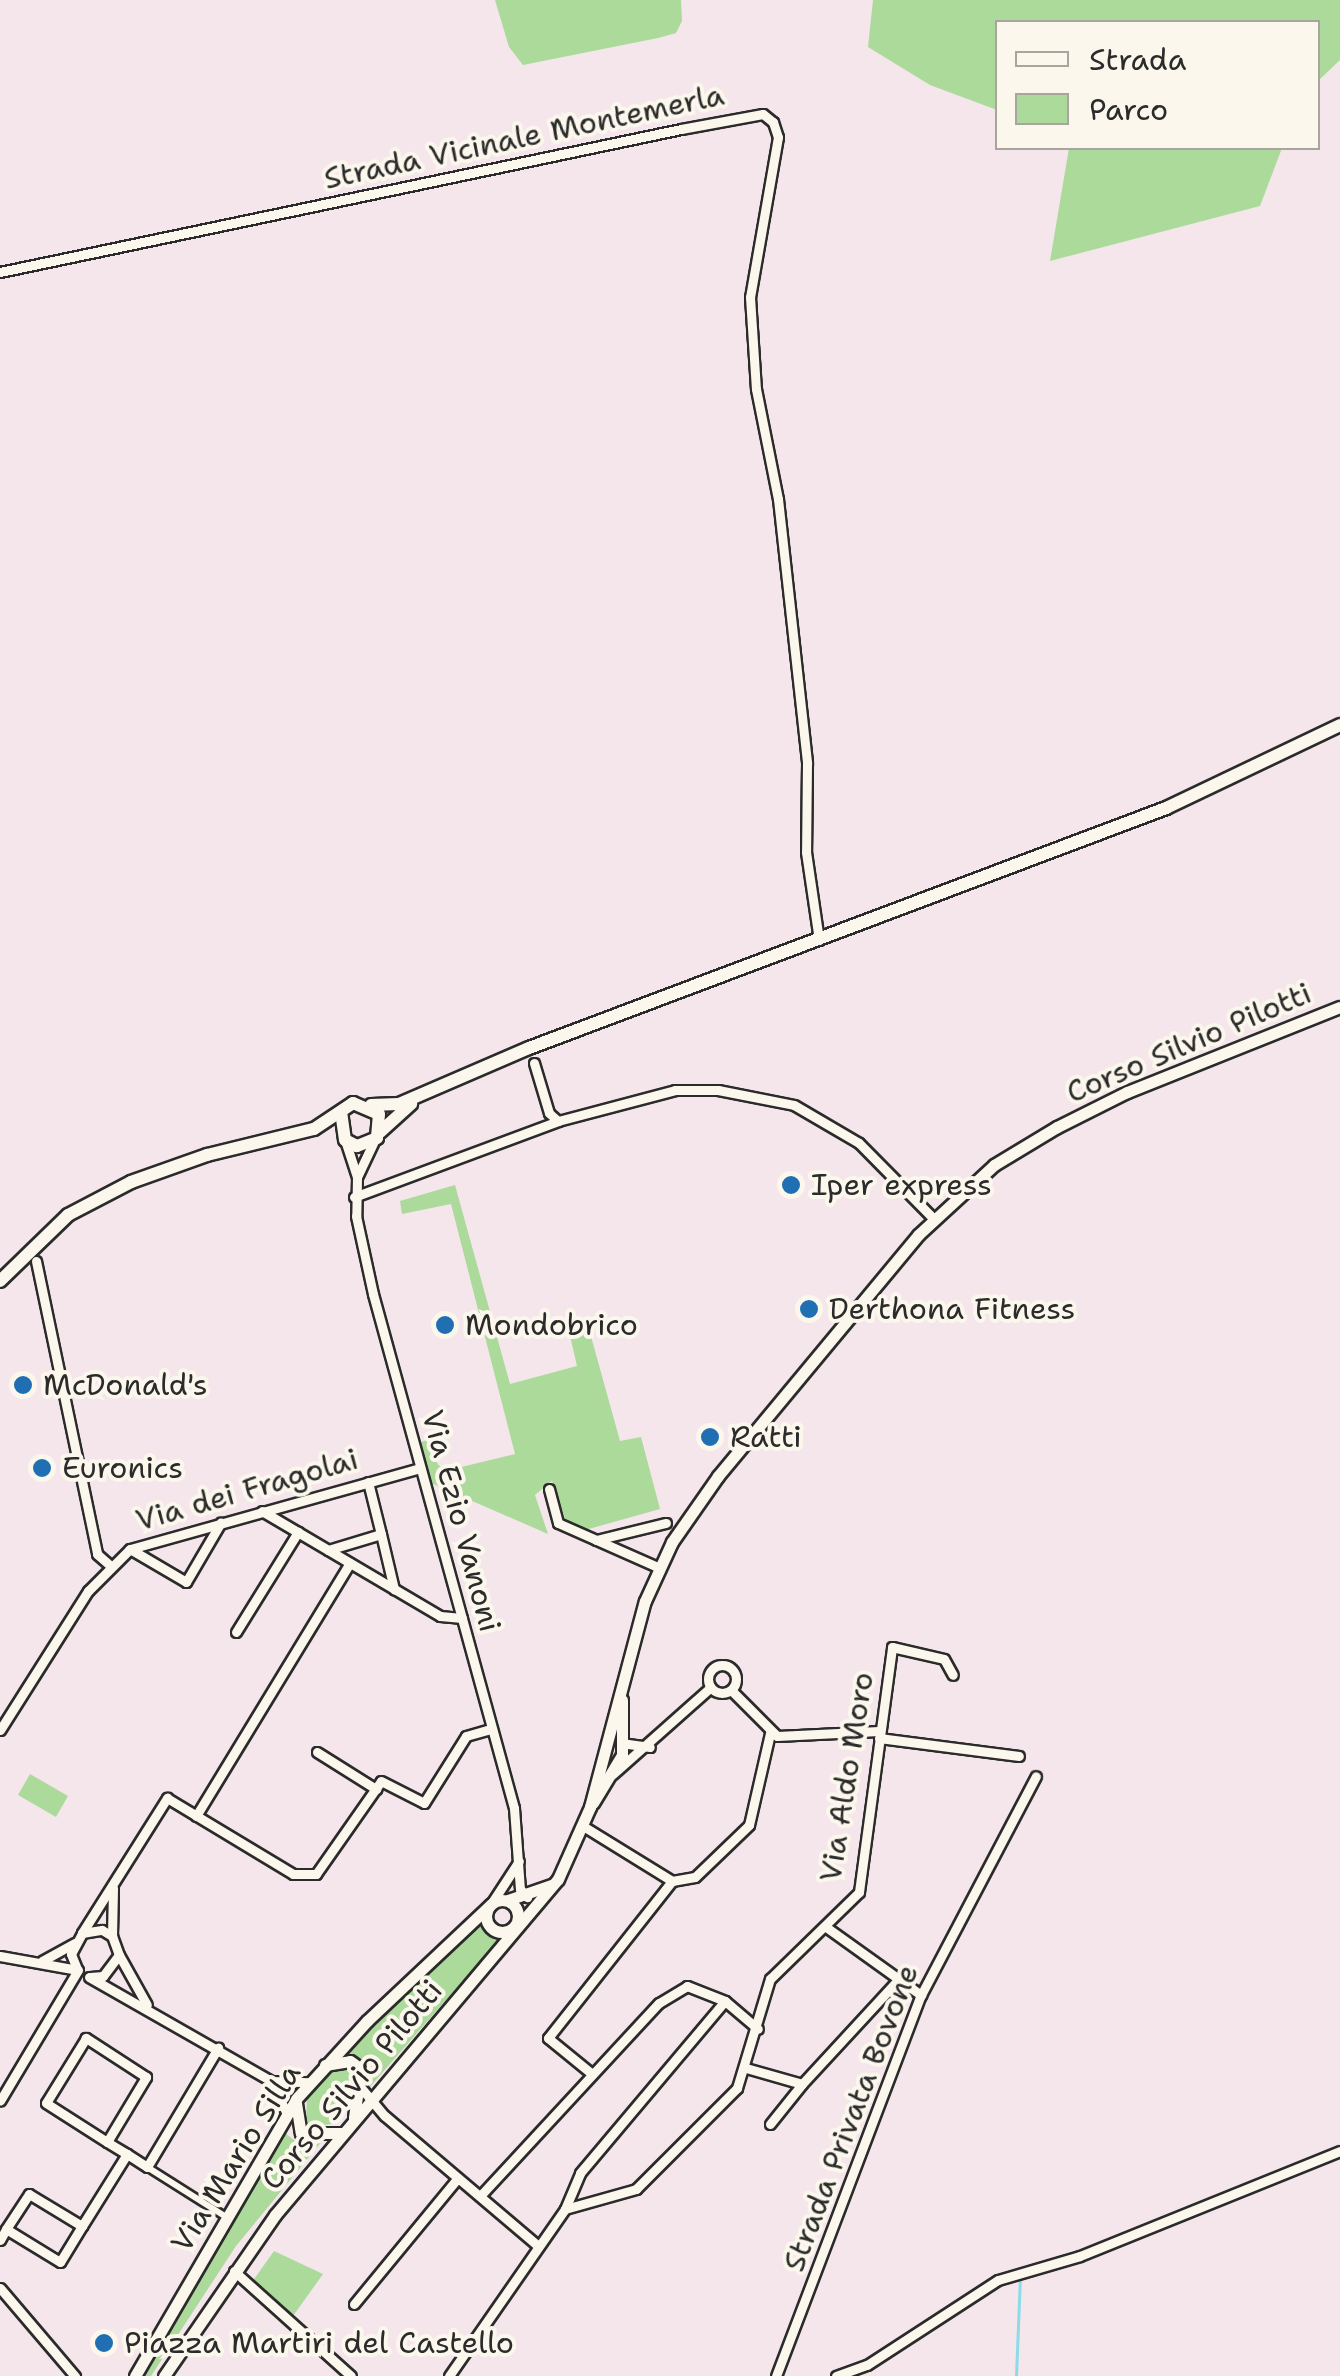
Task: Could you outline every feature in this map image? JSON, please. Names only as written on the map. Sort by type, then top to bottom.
[{"type":"main road","points":[[0,1281],[36,1241],[98,1196],[207,1155],[300,1134],[353,1103],[370,1105],[426,1094],[529,1048],[820,943],[1166,808],[1340,725]]},
{"type":"main road","points":[[300,1134],[345,1140],[358,1146],[378,1135],[426,1094]]},
{"type":"main road","points":[[370,1105],[379,1114],[378,1135]]},
{"type":"main road","points":[[341,1112],[338,1126],[345,1140]]},
{"type":"street","name":"Strada Vicinale Montemerla","points":[[0,272],[763,114],[772,122],[778,137],[750,297],[756,389],[778,499],[808,763],[806,852],[820,943]]},
{"type":"street","name":"Corso Silvio Pilotti","points":[[164,2376],[234,2271],[343,2133],[514,1928],[537,1910],[558,1880],[584,1826],[622,1681],[660,1568],[718,1476],[934,1218],[994,1165],[1057,1127],[1127,1092],[1340,1008]]},
{"type":"street","points":[[534,1063],[549,1113],[558,1121]]},
{"type":"street","points":[[354,1197],[558,1121],[676,1090],[718,1090],[794,1105],[859,1143],[934,1218]]},
{"type":"street","points":[[357,1177],[378,1135]]},
{"type":"street","points":[[345,1140],[357,1177]]},
{"type":"street","name":"Via Ezio Vanoni","points":[[357,1177],[354,1197],[420,1468],[491,1729],[520,1858],[520,1889],[527,1897]]},
{"type":"street","points":[[36,1262],[98,1554],[111,1566]]},
{"type":"street","name":"Via dei Fragolai","points":[[0,1730],[43,1657],[111,1566],[130,1549],[420,1468]]},
{"type":"street","points":[[368,1482],[394,1588]]},
{"type":"street","points":[[549,1489],[558,1523],[660,1568]]},
{"type":"street","points":[[262,1511],[440,1616],[462,1618]]},
{"type":"street","points":[[130,1549],[186,1582],[220,1522]]},
{"type":"street","points":[[593,1540],[666,1523]]},
{"type":"street","points":[[236,1632],[298,1532]]},
{"type":"street","points":[[328,1550],[380,1534]]},
{"type":"street","points":[[196,1816],[350,1563]]},
{"type":"street","name":"Via Aldo Moro","points":[[565,2209],[636,2188],[737,2088],[758,2029],[770,1979],[859,1892],[892,1648],[944,1659],[953,1675]]},
{"type":"street","points":[[710,1688],[708,1674],[724,1665],[735,1673],[731,1690]]},
{"type":"street","name":"Corso Silvio Pilotti","points":[[590,1807],[616,1769],[621,1743],[622,1681]]},
{"type":"street","points":[[710,1688],[731,1690],[770,1733],[878,1734],[1019,1756]]},
{"type":"street","points":[[650,1748],[621,1743],[604,1751],[616,1769],[650,1748],[710,1688]]},
{"type":"street","points":[[42,1961],[82,1934],[167,1798],[292,1874],[307,1876],[323,1870],[376,1788],[386,1780],[424,1804],[466,1736],[491,1729]]},
{"type":"street","points":[[584,1826],[672,1880],[694,1877],[749,1825],[770,1733]]},
{"type":"street","points":[[317,1752],[376,1788]]},
{"type":"street","name":"Strada Privata Bovone","points":[[776,2376],[921,1995],[1036,1776]]},
{"type":"street","points":[[507,1900],[518,1910],[514,1928],[492,1928],[491,1904],[520,1858]]},
{"type":"street","points":[[491,1904],[527,1897],[558,1880]]},
{"type":"street","points":[[592,2074],[548,2038],[672,1880]]},
{"type":"street","points":[[113,1887],[112,1936],[149,2007]]},
{"type":"street","name":"Via Mario Silla","points":[[135,2374],[296,2099],[325,2064],[491,1904]]},
{"type":"street","points":[[826,1927],[921,1995]]},
{"type":"street","points":[[82,1934],[102,1930],[112,1936]]},
{"type":"street","points":[[0,2101],[78,1970],[74,1943]]},
{"type":"street","points":[[89,1977],[104,1976],[119,1955]]},
{"type":"street","points":[[0,1956],[78,1970],[149,2007],[270,2081],[287,2114]]},
{"type":"street","points":[[770,2124],[899,1980]]},
{"type":"street","points":[[480,2196],[673,1992],[701,1987],[758,2029]]},
{"type":"street","points":[[449,2376],[565,2209],[580,2173],[725,2001]]},
{"type":"street","points":[[107,2142],[146,2076],[86,2038],[46,2103],[107,2142],[226,2216]]},
{"type":"street","points":[[147,2167],[218,2048]]},
{"type":"street","points":[[325,2064],[357,2064],[362,2089],[370,2102],[537,2245]]},
{"type":"street","points":[[746,2068],[802,2084]]},
{"type":"street","points":[[270,2081],[309,2082]]},
{"type":"street","points":[[353,2121],[362,2089]]},
{"type":"street","points":[[296,2099],[301,2133],[343,2133]]},
{"type":"street","points":[[836,2376],[866,2365],[998,2280],[1154,2228],[1340,2151]]},
{"type":"street","points":[[6,2229],[60,2262],[127,2154]]},
{"type":"street","points":[[354,2304],[458,2178]]},
{"type":"street","points":[[0,2240],[29,2194],[82,2226]]},
{"type":"street","points":[[234,2271],[351,2376]]},
{"type":"street","points":[[0,2288],[75,2376]]},
{"type":"green space","points":[[495,0],[681,0],[682,21],[676,33],[658,38],[523,65],[509,47]]},
{"type":"green space","points":[[873,0],[1340,0],[1340,60],[1320,79],[1320,20],[995,20],[995,109],[930,85],[868,47]]},
{"type":"green space","points":[[1069,150],[1281,150],[1260,206],[1050,261]]},
{"type":"green space","points":[[455,1185],[510,1384],[577,1366],[568,1327],[587,1322],[620,1441],[641,1437],[660,1509],[585,1530],[566,1521],[552,1481],[535,1495],[548,1534],[431,1483],[421,1442],[430,1439],[438,1465],[449,1470],[515,1454],[451,1204],[402,1214],[400,1201]]},
{"type":"green space","points":[[30,1774],[68,1796],[56,1817],[18,1795]]},
{"type":"green space","points":[[481,1915],[489,1931],[503,1935],[368,2089],[362,2061],[340,2054]]},
{"type":"green space","points":[[346,2064],[356,2071],[354,2097],[331,2124],[306,2128],[307,2093],[327,2071]]},
{"type":"green space","points":[[285,2133],[298,2143],[323,2140],[236,2246],[151,2376],[141,2376]]},
{"type":"green space","points":[[274,2251],[323,2274],[293,2316],[252,2282]]},
{"type":"waterway","points":[[1016,2376],[1020,2278]]},
{"type":"place","name":"Iper express","points":[[791,1185]]},
{"type":"place","name":"Derthona Fitness","points":[[809,1309]]},
{"type":"place","name":"Mondobrico","points":[[445,1325]]},
{"type":"place","name":"McDonald's","points":[[23,1385]]},
{"type":"place","name":"Ratti","points":[[710,1437]]},
{"type":"place","name":"Euronics","points":[[42,1468]]},
{"type":"place","name":"Piazza Martiri del Castello","points":[[104,2343]]}]
